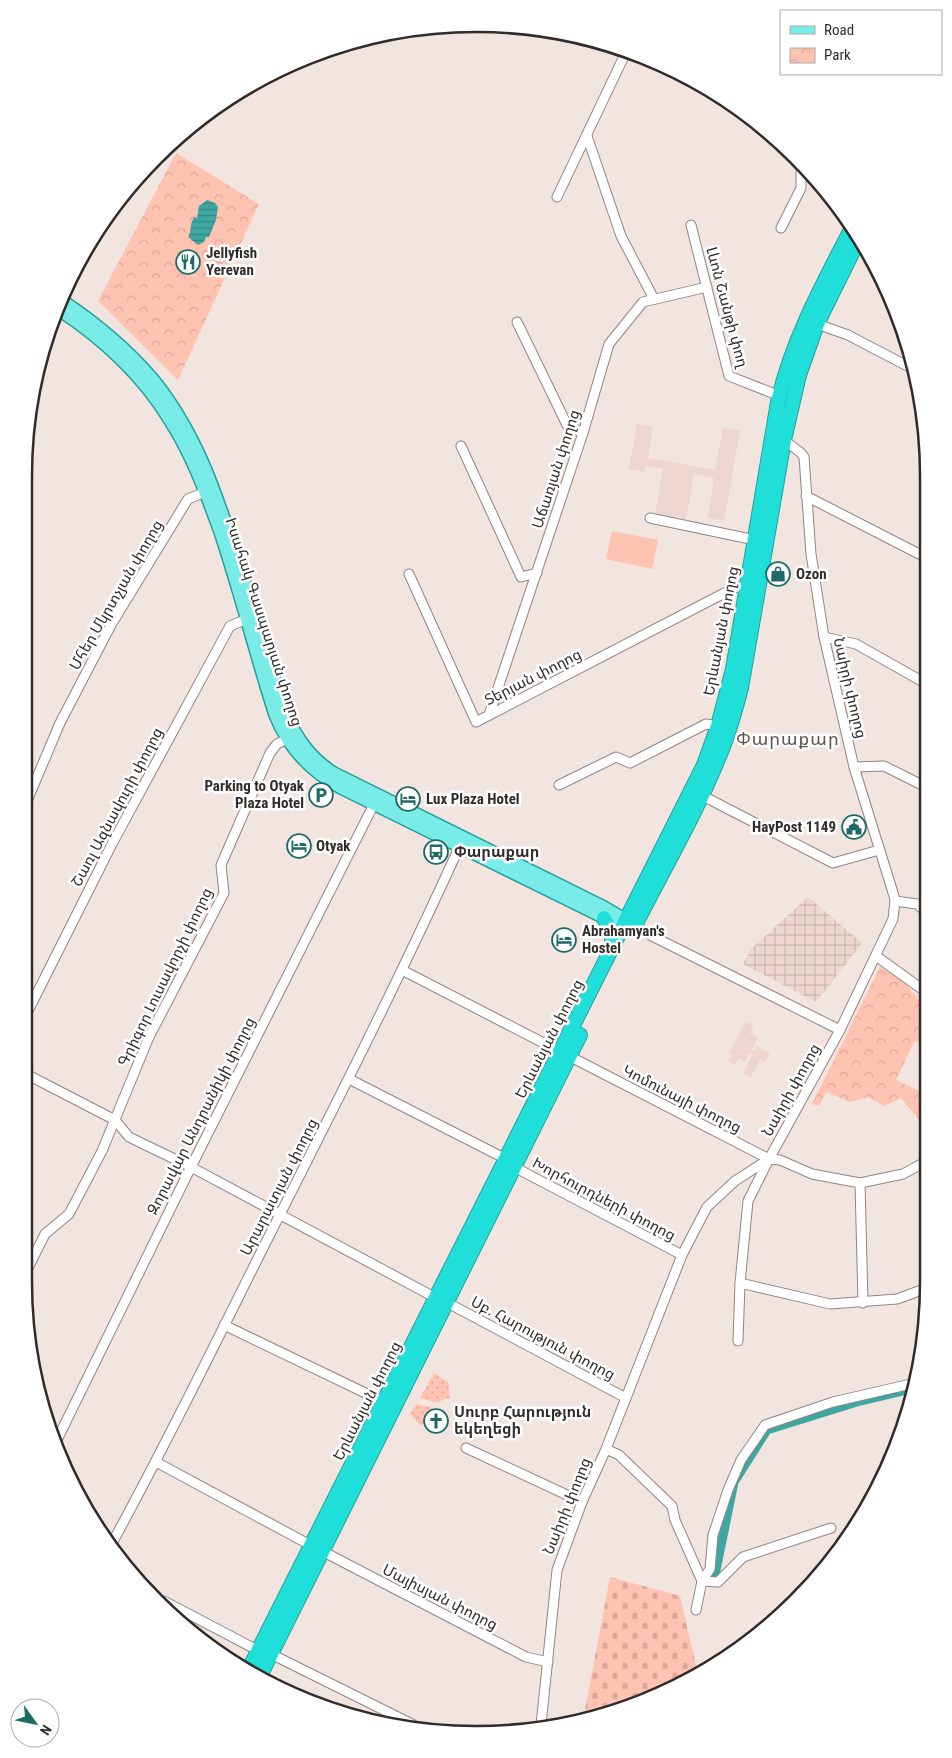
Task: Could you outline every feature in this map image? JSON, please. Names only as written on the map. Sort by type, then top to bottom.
[{"type":"highway","name":"Երևանյան փողոց","points":[[565,1054],[612,950],[632,927],[704,765],[718,726],[733,669],[780,396],[788,366],[802,329],[848,235]]},
{"type":"highway","name":"Երևանյան փողոց","points":[[262,1670],[265,1653],[441,1300],[565,1054],[701,795],[720,754],[741,688],[784,440],[799,375],[817,324],[855,246]]},
{"type":"highway","points":[[604,918],[612,932],[612,950]]},
{"type":"highway","name":"Երևանյան փողոց","points":[[317,1548],[384,1402],[441,1300]]},
{"type":"highway","name":"Երևանյան փողոց","points":[[253,1665],[265,1653]]},
{"type":"main road","name":"Իսահակ Գասպարյան փողոց","points":[[67,304],[103,330],[140,366],[162,393],[191,437],[207,470],[220,504],[285,712],[295,733],[320,764],[604,918],[632,927]]},
{"type":"main road","name":"Իսահակ Գասպարյան փողոց","points":[[63,313],[107,346],[130,368],[170,420],[186,448],[206,492],[273,707],[287,739],[300,757],[319,774],[341,788],[604,907],[632,927]]},
{"type":"street","points":[[557,198],[623,58]]},
{"type":"street","points":[[587,136],[621,236],[654,299]]},
{"type":"street","points":[[781,228],[801,188],[801,175]]},
{"type":"street","name":"Լևոն Շանթի փող","points":[[691,225],[729,376],[780,396]]},
{"type":"street","name":"Աճառյան փողոց","points":[[489,715],[583,433],[609,344],[643,302],[707,287]]},
{"type":"street","points":[[517,322],[567,425],[583,433]]},
{"type":"street","points":[[817,324],[848,335],[905,365]]},
{"type":"street","name":"Նաիրի փողոց","points":[[541,1721],[557,1570],[582,1502],[606,1449],[682,1255],[707,1207],[734,1181],[769,1159],[840,1030],[892,919],[895,901],[854,767],[824,636],[810,554],[803,455],[784,440]]},
{"type":"street","points":[[461,446],[521,577],[537,573]]},
{"type":"street","name":"Մհեր Մկրտչյան փողոց","points":[[32,789],[60,723],[111,625],[188,498],[206,492]]},
{"type":"street","points":[[806,496],[920,553]]},
{"type":"street","points":[[650,518],[755,540]]},
{"type":"street","name":"Տերյան փողոց","points":[[409,574],[476,722],[736,586],[747,587]]},
{"type":"street","name":"Շառլ Ազնավուրի փողոց","points":[[32,1003],[112,844],[230,626],[247,619]]},
{"type":"street","points":[[824,636],[856,644],[920,680]]},
{"type":"street","points":[[559,785],[616,757],[630,763],[706,724],[718,726]]},
{"type":"street","name":"Գրիգոր Լուսավորչի փողոց","points":[[32,1260],[45,1234],[69,1214],[102,1152],[149,1037],[224,894],[221,865],[270,753],[277,744],[287,739]]},
{"type":"street","points":[[854,767],[884,766],[920,783]]},
{"type":"street","points":[[701,795],[833,863],[879,850]]},
{"type":"street","name":"Զորավար Անդրանիկի փողոց","points":[[60,1435],[191,1167],[374,804]]},
{"type":"street","name":"Արարատյան փողոց","points":[[114,1539],[156,1462],[349,1079],[462,842]]},
{"type":"street","points":[[895,901],[917,904],[920,907]]},
{"type":"street","name":"Իսահակ Գասպարյան փողոց","points":[[632,927],[840,1030]]},
{"type":"street","points":[[876,956],[920,988]]},
{"type":"street","name":"Կոմունայի փողոց","points":[[402,970],[769,1159],[780,1160],[812,1174],[860,1183],[903,1174],[920,1165]]},
{"type":"street","name":"Սբ. Հարություն փողոց","points":[[32,1077],[115,1120],[129,1138],[191,1167],[626,1398]]},
{"type":"street","name":"Խորհուրդների փողոց","points":[[349,1079],[682,1255]]},
{"type":"street","points":[[738,1341],[740,1283],[748,1201],[769,1159]]},
{"type":"street","points":[[860,1183],[863,1303]]},
{"type":"street","points":[[740,1283],[830,1304],[897,1299],[920,1291]]},
{"type":"street","points":[[224,1325],[384,1402]]},
{"type":"street","points":[[696,1610],[702,1582],[710,1569],[713,1535],[728,1490],[741,1460],[765,1425],[833,1402],[907,1385]]},
{"type":"street","points":[[466,1448],[582,1502]]},
{"type":"street","points":[[606,1449],[619,1455],[672,1506],[675,1520],[702,1582]]},
{"type":"street","name":"Մայիսյան փողոց","points":[[156,1462],[526,1657],[548,1662]]},
{"type":"street","points":[[702,1582],[718,1582],[743,1557],[831,1528]]},
{"type":"street","points":[[173,1606],[265,1653],[402,1719]]},
{"type":"shaded area","points":[[637,424],[653,427],[648,458],[715,470],[723,428],[740,431],[724,521],[708,518],[714,478],[694,474],[686,519],[655,514],[663,469],[646,466],[644,472],[629,469]]},
{"type":"shaded area","points":[[808,897],[862,943],[816,1002],[743,964],[751,949]]},
{"type":"shaded area","points":[[746,1022],[754,1026],[750,1033],[758,1038],[751,1050],[754,1051],[757,1046],[770,1053],[765,1062],[760,1060],[751,1077],[743,1073],[752,1054],[749,1053],[745,1062],[739,1059],[735,1065],[728,1061],[731,1055],[729,1053]]},
{"type":"green space","points":[[176,153],[259,204],[178,380],[98,301]]},
{"type":"green space","points":[[612,531],[658,540],[652,569],[606,559]]},
{"type":"green space","points":[[880,967],[902,980],[920,1001],[920,1042],[914,1042],[896,1080],[920,1092],[920,1121],[901,1098],[884,1106],[868,1097],[850,1102],[826,1092],[819,1106],[812,1104]]},
{"type":"green space","points":[[434,1373],[448,1382],[450,1398],[438,1403],[420,1398]]},
{"type":"green space","points":[[416,1404],[433,1408],[421,1426],[410,1414]]},
{"type":"green space","points":[[610,1577],[680,1596],[696,1667],[646,1692],[585,1712]]},
{"type":"water","points":[[207,200],[215,203],[218,207],[216,220],[209,237],[206,237],[204,242],[198,245],[188,237],[192,220],[194,217],[197,218],[199,206]]},
{"type":"waterway","points":[[715,1575],[734,1482],[767,1430],[860,1401],[906,1390]]},
{"type":"place","name":"Jellyfish Yerevan","points":[[188,262]]},
{"type":"place","name":"Ozon","points":[[778,574]]},
{"type":"place","name":"Parking to Otyak Plaza Hotel","points":[[321,795]]},
{"type":"place","name":"Lux Plaza Hotel","points":[[408,799]]},
{"type":"place","name":"HayPost 1149","points":[[854,827]]},
{"type":"place","name":"Otyak","points":[[299,846]]},
{"type":"place","name":"Փարաքար","points":[[436,852]]},
{"type":"place","name":"Abrahamyan's Hostel","points":[[564,940]]},
{"type":"place","name":"Սուրբ Հարություն եկեղեցի","points":[[436,1421]]},
{"type":"district","name":"Փարաքար","points":[[788,739]]}]
